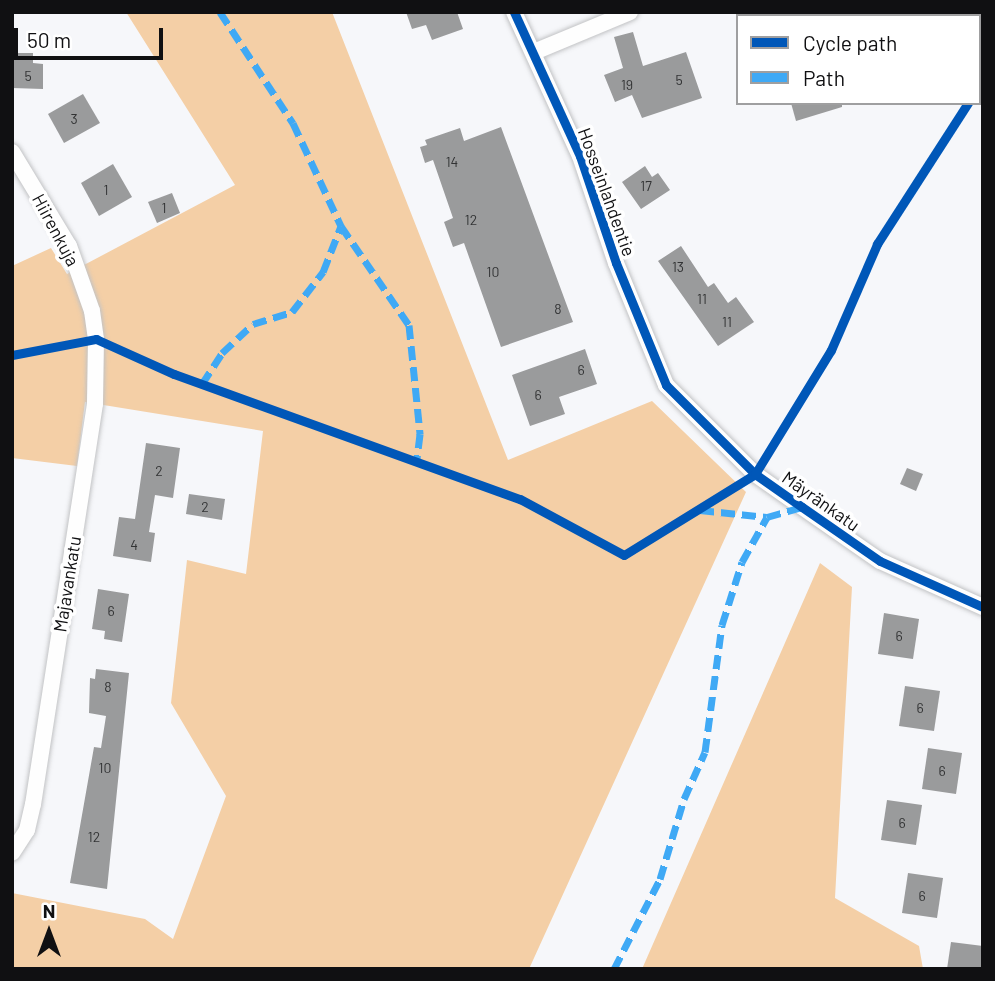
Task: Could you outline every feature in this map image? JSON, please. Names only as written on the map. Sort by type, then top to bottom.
[{"type":"street","name":"Hosseinlahdentie","points":[[514,12],[580,156],[616,263],[666,385]]},
{"type":"street","points":[[534,52],[630,12]]},
{"type":"street","name":"Hiirenkuja","points":[[12,152],[69,246],[92,311]]},
{"type":"street","name":"Majavankatu","points":[[12,853],[27,831],[33,804],[95,404],[92,311]]},
{"type":"street","name":"Mäyränkatu","points":[[666,385],[755,474],[802,507],[880,561],[983,607]]},
{"type":"shaded area","points":[[126,12],[332,12],[508,460],[652,401],[746,492],[529,969],[12,969],[12,893],[145,919],[173,939],[226,796],[171,703],[187,560],[246,574],[263,431],[85,402],[77,466],[12,458],[12,266],[51,248],[67,274],[235,185]]},
{"type":"shaded area","points":[[820,563],[852,587],[835,898],[919,946],[923,969],[642,969]]},
{"type":"building","points":[[406,12],[457,12],[463,29],[432,40],[426,25],[412,29]]},
{"type":"building","points":[[633,32],[643,66],[686,52],[702,98],[642,118],[632,95],[615,102],[604,75],[623,68],[614,37]]},
{"type":"building","points":[[12,53],[33,53],[33,63],[43,64],[43,89],[12,88]]},
{"type":"building","points":[[83,94],[100,123],[64,143],[48,114]]},
{"type":"building","points":[[792,105],[842,105],[842,107],[796,121]]},
{"type":"building","points":[[501,127],[573,322],[501,347],[464,243],[453,247],[444,222],[453,218],[433,160],[425,163],[420,147],[427,145],[425,140],[460,128],[464,141]]},
{"type":"building","points":[[113,164],[132,197],[99,216],[81,183]]},
{"type":"building","points":[[645,166],[652,177],[658,173],[670,190],[641,209],[622,182]]},
{"type":"building","points":[[172,193],[180,213],[157,223],[148,202]]},
{"type":"building","points":[[681,246],[708,287],[714,283],[728,303],[736,297],[754,322],[718,346],[658,261]]},
{"type":"building","points":[[585,349],[597,384],[559,397],[565,414],[530,426],[512,375]]},
{"type":"building","points":[[146,443],[180,448],[173,498],[155,495],[149,532],[155,533],[151,562],[113,556],[119,517],[135,519]]},
{"type":"building","points":[[907,468],[923,474],[916,491],[900,484]]},
{"type":"building","points":[[189,494],[225,499],[222,520],[186,514]]},
{"type":"building","points":[[98,589],[129,594],[122,642],[104,639],[105,631],[92,629]]},
{"type":"building","points":[[884,613],[919,619],[913,659],[878,654]]},
{"type":"building","points":[[96,669],[129,673],[107,889],[70,883],[94,747],[101,748],[106,716],[89,713],[90,678],[95,679]]},
{"type":"building","points":[[905,686],[940,691],[934,731],[899,726]]},
{"type":"building","points":[[928,748],[962,753],[956,794],[922,789]]},
{"type":"building","points":[[887,800],[922,805],[916,845],[881,840]]},
{"type":"building","points":[[908,873],[943,878],[937,918],[902,913]]},
{"type":"building","points":[[951,942],[983,946],[983,969],[947,969]]},
{"type":"marked path","points":[[220,12],[293,123],[341,226],[409,325],[420,434],[417,460]]},
{"type":"marked path","points":[[202,384],[222,353],[253,324],[292,312],[323,272],[341,226]]},
{"type":"marked path","points":[[614,969],[660,879],[684,799],[705,752],[722,625],[742,562],[767,517],[802,507]]},
{"type":"marked path","points":[[700,510],[767,517]]},
{"type":"cycle path","points":[[514,12],[580,156],[616,263],[666,385],[755,474],[802,507],[880,561],[983,607]]},
{"type":"cycle path","points":[[12,355],[96,339],[174,374],[520,499],[624,555],[755,474],[831,350],[877,244],[967,105]]}]
